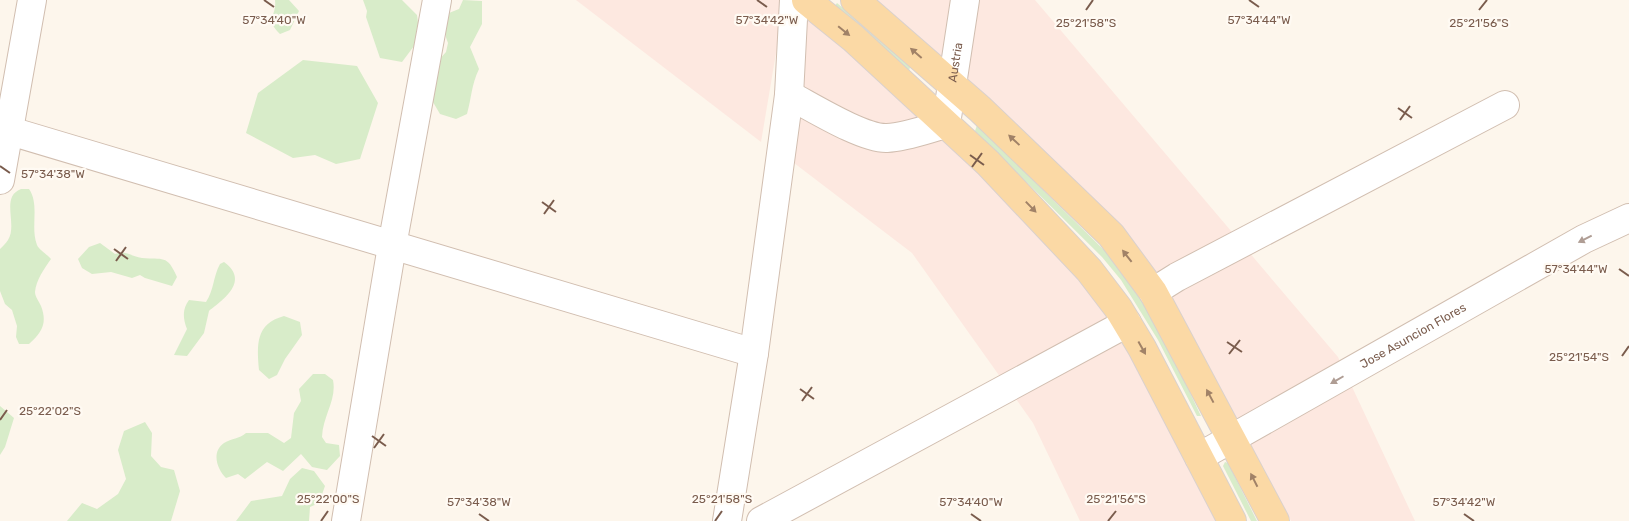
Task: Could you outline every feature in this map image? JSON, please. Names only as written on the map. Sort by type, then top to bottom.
[{"type":"main road","points":[[806,0],[853,38],[988,163],[1089,270],[1127,323],[1232,521]]},
{"type":"main road","points":[[855,0],[953,84],[1111,235],[1153,292],[1275,521]]},
{"type":"street","points":[[0,180],[4,129],[32,0]]},
{"type":"street","points":[[346,521],[392,246],[437,0]]},
{"type":"street","points":[[727,521],[754,353],[789,95],[794,0]]},
{"type":"street","name":"Austria","points":[[946,124],[965,0]]},
{"type":"street","points":[[789,95],[864,133],[884,138],[904,136],[946,124]]},
{"type":"street","points":[[1153,292],[1178,277],[1505,105]]},
{"type":"street","points":[[4,129],[754,353]]},
{"type":"street","name":"Jose Asuncion Flores","points":[[1199,457],[1584,239],[1629,218]]},
{"type":"street","points":[[761,521],[1127,323]]},
{"type":"shaded area","points":[[576,0],[785,0],[761,142]]},
{"type":"shaded area","points":[[873,0],[1035,0],[1338,357],[1415,521],[1291,521],[1263,467],[1105,213]]},
{"type":"shaded area","points":[[809,11],[974,159],[1108,308],[1216,521],[1080,521],[1033,423],[912,253],[777,150]]},
{"type":"green space","points":[[275,0],[289,0],[299,11],[290,30],[280,34],[275,29],[272,21]]},
{"type":"green space","points":[[363,0],[402,0],[417,15],[420,38],[402,62],[380,58],[366,17],[367,11]]},
{"type":"green space","points":[[463,0],[482,1],[482,24],[470,47],[479,69],[467,114],[456,119],[440,114],[430,97],[438,61],[446,52],[448,43],[445,35],[446,21],[449,13],[459,9]]},
{"type":"green space","points":[[837,3],[910,67],[909,71],[834,7]]},
{"type":"green space","points":[[303,60],[357,66],[378,103],[360,159],[336,164],[315,155],[293,158],[246,133],[258,93]]},
{"type":"green space","points":[[977,125],[1106,252],[1140,299],[1163,336],[1201,416],[1197,416],[1158,340],[1121,280],[1102,257],[975,131]]},
{"type":"green space","points":[[21,189],[29,189],[32,195],[35,209],[34,231],[37,245],[51,259],[39,279],[35,292],[43,312],[42,328],[29,344],[19,344],[16,337],[17,326],[12,310],[5,304],[0,291],[0,249],[11,234],[10,204],[12,198]]},
{"type":"green space","points":[[100,243],[115,254],[126,253],[142,258],[167,261],[177,277],[172,286],[140,275],[132,278],[111,272],[92,274],[82,268],[78,259],[89,247]]},
{"type":"green space","points":[[224,262],[235,276],[235,283],[232,289],[209,311],[204,333],[187,356],[174,355],[187,329],[184,314],[187,303],[189,300],[206,302],[211,293],[220,264]]},
{"type":"green space","points":[[284,316],[300,322],[302,335],[285,359],[277,375],[269,379],[259,370],[258,344],[263,330],[268,324]]},
{"type":"green space","points":[[313,374],[325,374],[333,380],[332,401],[322,437],[326,443],[339,445],[340,456],[327,470],[312,467],[301,454],[283,471],[267,462],[245,479],[238,474],[226,478],[220,470],[217,461],[220,447],[227,441],[246,433],[268,433],[284,443],[291,438],[294,413],[301,401],[299,389]]},
{"type":"green space","points":[[0,406],[14,418],[5,447],[0,455]]},
{"type":"green space","points":[[145,422],[152,433],[151,456],[161,467],[174,470],[180,491],[171,521],[67,521],[82,503],[97,509],[118,494],[126,479],[118,450],[124,431]]},
{"type":"green space","points":[[1225,462],[1228,463],[1257,521],[1251,521],[1223,466]]},
{"type":"green space","points":[[302,468],[314,471],[325,486],[319,503],[310,507],[309,521],[236,521],[251,501],[282,496],[290,479]]}]
